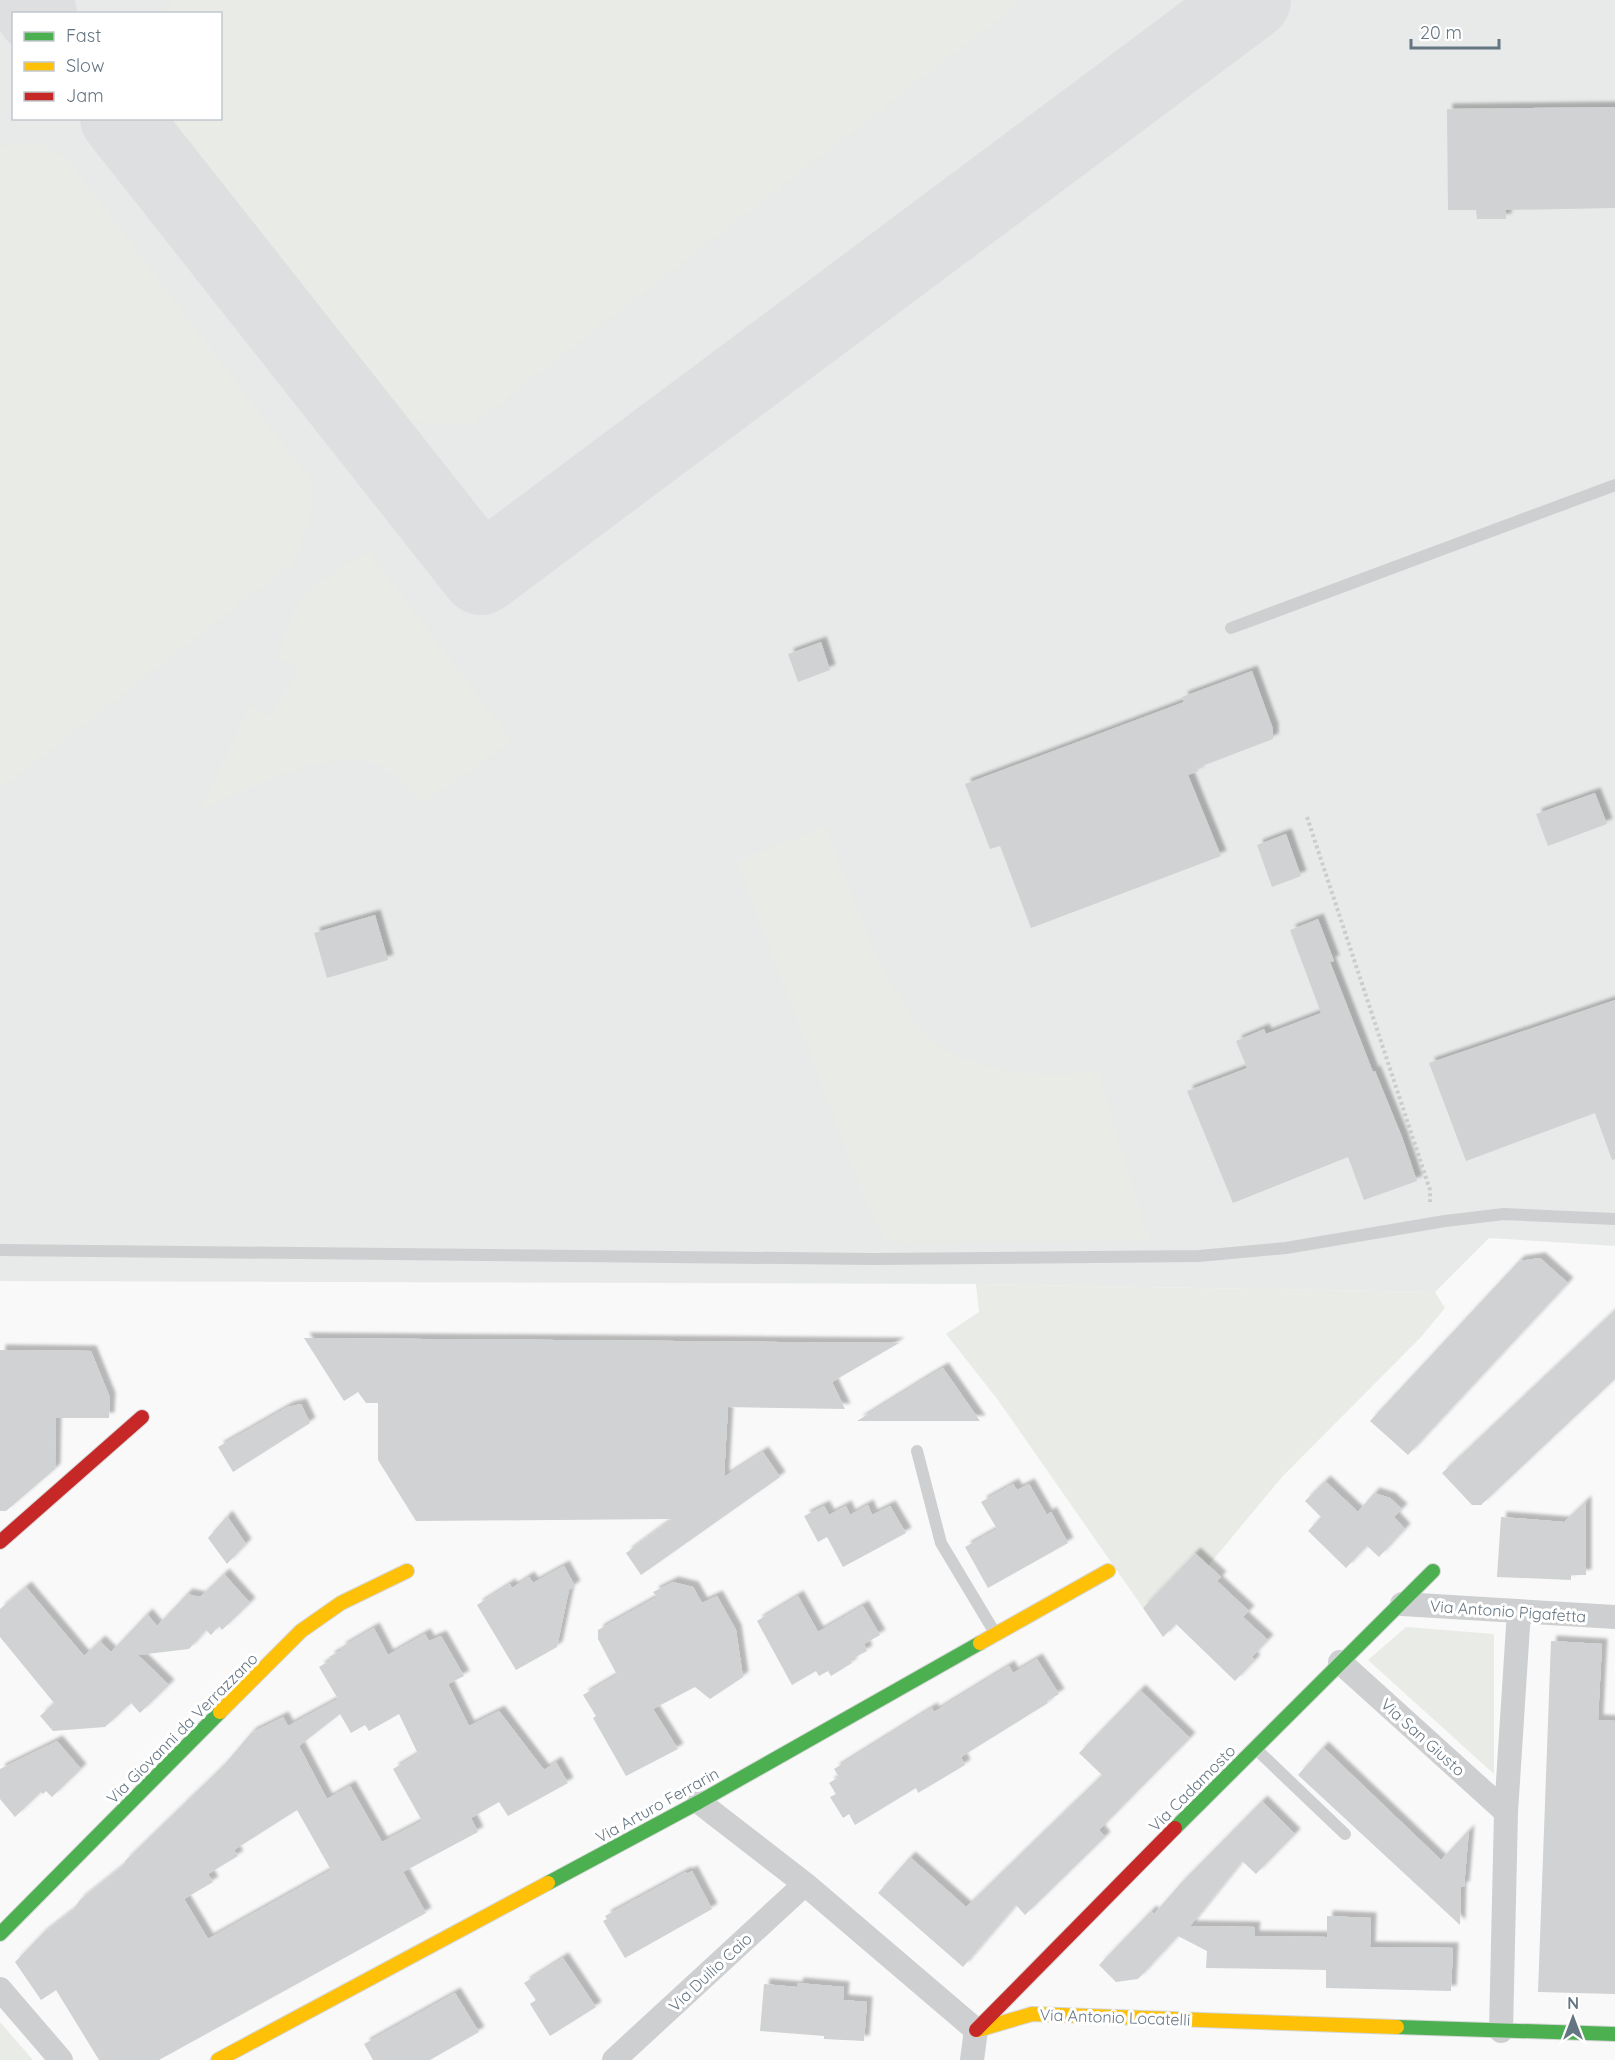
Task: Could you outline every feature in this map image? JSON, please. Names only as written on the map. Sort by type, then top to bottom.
[{"type":"street","points":[[0,1542],[142,1417]]},
{"type":"street","name":"Via Giovanni da Verrazzano","points":[[0,1934],[301,1631],[341,1603],[407,1571]]},
{"type":"street","name":"Via Arturo Ferrarin","points":[[218,2060],[699,1802],[1108,1571]]},
{"type":"street","name":"Via Cadamosto","points":[[976,2030],[1433,1571]]},
{"type":"street","name":"Via Antonio Pigafetta","points":[[1402,1604],[1615,1617]]},
{"type":"street","points":[[1501,2031],[1506,1812],[1519,1611]]},
{"type":"street","name":"Via San Giusto","points":[[1340,1662],[1506,1812]]},
{"type":"street","points":[[699,1802],[805,1884],[976,2030],[972,2060]]},
{"type":"street","name":"Via Duilio Caio","points":[[614,2060],[805,1884]]},
{"type":"street","points":[[0,1989],[61,2060]]},
{"type":"street","name":"Via Antonio Locatelli","points":[[976,2030],[1032,2014],[1615,2034]]},
{"type":"lane","points":[[1231,628],[1615,485]]},
{"type":"lane","points":[[0,1250],[872,1259],[1199,1256],[1286,1248],[1445,1221],[1504,1214],[1615,1219]]},
{"type":"lane","points":[[917,1451],[941,1543],[996,1634]]},
{"type":"lane","points":[[1255,1749],[1345,1834]]},
{"type":"path","points":[[1307,817],[1430,1190],[1431,1208]]},
{"type":"shaded area","points":[[0,0],[1615,0],[1615,1246],[1489,1238],[1435,1292],[976,1284],[0,1281]]},
{"type":"shaded area","points":[[173,0],[1023,0],[473,424],[437,425],[412,421],[385,404],[167,120],[222,120],[222,12],[164,12]]},
{"type":"shaded area","points":[[18,143],[44,145],[67,159],[314,485],[310,521],[294,562],[0,789],[0,147]]},
{"type":"shaded area","points":[[369,552],[512,741],[422,804],[385,769],[365,761],[342,760],[291,771],[199,812],[250,706],[271,718],[298,668],[277,656],[298,604],[320,582]]},
{"type":"shaded area","points":[[825,827],[878,962],[917,1025],[928,1037],[955,1055],[994,1068],[1020,1073],[1071,1074],[1097,1069],[1149,1241],[890,1242],[875,1225],[737,861]]},
{"type":"shaded area","points":[[976,1284],[1435,1292],[1445,1308],[1421,1337],[1282,1477],[1208,1566],[1194,1553],[1143,1608],[998,1400],[946,1334],[979,1312]]},
{"type":"shaded area","points":[[1406,1627],[1494,1634],[1494,1774],[1368,1660]]},
{"type":"shaded area","points":[[0,2022],[33,2060],[0,2060]]},
{"type":"building","points":[[1615,107],[1615,208],[1506,210],[1506,219],[1477,219],[1476,210],[1448,210],[1447,109]]},
{"type":"building","points":[[821,642],[830,670],[798,682],[788,654]]},
{"type":"building","points":[[1252,671],[1273,729],[1273,739],[1197,768],[1199,771],[1188,775],[1221,856],[1031,928],[1000,846],[990,849],[965,784],[1184,702],[1182,697]]},
{"type":"building","points":[[1595,793],[1607,824],[1548,846],[1536,814]]},
{"type":"building","points":[[1286,834],[1301,876],[1272,887],[1257,845]]},
{"type":"building","points":[[375,915],[388,960],[327,978],[314,933]]},
{"type":"building","points":[[1318,919],[1334,961],[1330,962],[1373,1072],[1375,1071],[1402,1137],[1417,1181],[1364,1200],[1348,1157],[1233,1203],[1187,1091],[1247,1068],[1236,1041],[1264,1029],[1266,1034],[1321,1013],[1290,930]]},
{"type":"building","points":[[1615,1000],[1615,1159],[1612,1160],[1595,1113],[1466,1161],[1429,1063]]},
{"type":"building","points":[[1540,1258],[1568,1283],[1408,1455],[1370,1421],[1519,1261]]},
{"type":"building","points":[[1615,1310],[1615,1379],[1481,1505],[1472,1505],[1442,1473]]},
{"type":"building","points":[[304,1338],[899,1343],[832,1382],[845,1409],[728,1407],[724,1477],[763,1452],[780,1477],[641,1575],[626,1553],[672,1519],[416,1521],[378,1460],[378,1403],[366,1403],[358,1392],[344,1401]]},
{"type":"building","points":[[0,1350],[91,1351],[110,1398],[109,1418],[56,1418],[55,1469],[6,1511],[0,1511]]},
{"type":"building","points":[[943,1368],[980,1421],[857,1421],[923,1380]]},
{"type":"building","points":[[301,1404],[310,1423],[233,1472],[218,1447],[288,1407]]},
{"type":"building","points":[[1325,1481],[1358,1512],[1374,1493],[1390,1498],[1402,1509],[1394,1517],[1405,1529],[1379,1557],[1367,1546],[1346,1568],[1308,1531],[1321,1517],[1305,1501]]},
{"type":"building","points":[[1013,1484],[1017,1490],[1029,1484],[1047,1515],[1051,1512],[1068,1543],[988,1588],[965,1547],[997,1529],[981,1502]]},
{"type":"building","points":[[1586,1501],[1586,1575],[1571,1575],[1571,1580],[1497,1577],[1501,1517],[1564,1522]]},
{"type":"building","points":[[868,1505],[872,1515],[890,1506],[906,1533],[843,1567],[827,1537],[818,1542],[804,1516],[824,1506],[829,1515],[846,1506],[850,1515]]},
{"type":"building","points":[[227,1516],[246,1544],[227,1564],[208,1538]]},
{"type":"building","points":[[1195,1553],[1221,1577],[1217,1581],[1249,1611],[1243,1617],[1268,1640],[1252,1657],[1255,1660],[1235,1681],[1176,1624],[1163,1637],[1143,1608]]},
{"type":"building","points":[[564,1566],[575,1586],[569,1590],[557,1647],[516,1670],[477,1605],[510,1584],[512,1588],[529,1577],[533,1583]]},
{"type":"building","points":[[224,1574],[250,1603],[222,1630],[219,1626],[211,1635],[206,1630],[189,1649],[138,1655],[169,1685],[140,1713],[131,1703],[105,1727],[53,1731],[40,1716],[54,1703],[0,1637],[0,1609],[26,1587],[84,1656],[100,1641],[111,1652],[147,1614],[157,1626],[187,1594],[200,1597]]},
{"type":"building","points":[[673,1582],[693,1587],[702,1603],[717,1596],[736,1630],[743,1677],[710,1699],[695,1687],[653,1709],[678,1749],[626,1776],[593,1718],[596,1716],[583,1695],[617,1675],[598,1639],[598,1630],[657,1597],[653,1592]]},
{"type":"building","points":[[798,1596],[818,1632],[863,1606],[880,1635],[864,1644],[867,1651],[850,1660],[852,1663],[831,1676],[828,1671],[819,1676],[816,1671],[792,1685],[757,1621]]},
{"type":"building","points":[[374,1628],[388,1655],[425,1634],[429,1641],[441,1636],[464,1676],[448,1684],[469,1726],[499,1711],[544,1770],[556,1762],[568,1783],[508,1816],[499,1802],[471,1818],[478,1832],[403,1872],[426,1913],[159,2060],[99,2060],[56,1990],[41,2000],[15,1962],[42,1934],[72,1911],[80,1900],[124,1865],[125,1861],[224,1765],[251,1733],[283,1717],[288,1726],[338,1699],[319,1667],[331,1660],[329,1657],[342,1650],[340,1648]],"holes":[[[340,1714],[351,1733],[365,1725],[369,1731],[399,1714],[418,1754],[393,1769],[422,1821],[382,1842],[350,1786],[327,1799],[299,1746]],[[297,1810],[331,1870],[208,1939],[184,1899],[213,1882],[208,1874],[238,1856],[234,1850]]]},
{"type":"building","points":[[1551,1641],[1602,1644],[1598,1720],[1615,1721],[1615,1994],[1538,1992]]},
{"type":"building","points":[[1037,1659],[1059,1694],[961,1757],[965,1765],[918,1793],[916,1788],[855,1825],[849,1814],[843,1818],[830,1797],[836,1794],[829,1783],[839,1777],[834,1769],[932,1708],[934,1712],[1009,1666],[1013,1673]]},
{"type":"building","points":[[1140,1690],[1190,1738],[1099,1830],[1105,1837],[1025,1915],[1016,1905],[963,1967],[878,1893],[910,1857],[966,1907],[1102,1775],[1079,1753]]},
{"type":"building","points":[[57,1741],[81,1769],[52,1797],[46,1791],[43,1794],[41,1792],[15,1817],[0,1799],[0,1769]]},
{"type":"building","points":[[1323,1747],[1441,1860],[1469,1830],[1464,1887],[1461,1887],[1460,1925],[1298,1775]]},
{"type":"building","points":[[1262,1801],[1295,1834],[1256,1874],[1242,1861],[1190,1926],[1255,1927],[1254,1936],[1327,1937],[1327,1916],[1371,1918],[1370,1947],[1453,1948],[1451,1991],[1326,1988],[1326,1970],[1206,1968],[1207,1951],[1178,1936],[1138,1979],[1116,1982],[1099,1965],[1151,1911],[1154,1914],[1181,1883]]},
{"type":"building","points":[[692,1871],[712,1909],[625,1958],[603,1921],[607,1919],[605,1916],[686,1872],[687,1874]]},
{"type":"building","points":[[563,1958],[596,2007],[550,2036],[530,2004],[536,2000],[524,1983]]},
{"type":"building","points":[[798,1983],[844,1987],[843,2000],[867,2002],[864,2041],[824,2039],[824,2036],[760,2031],[764,1984],[797,1987]]},
{"type":"building","points":[[455,1993],[479,2032],[430,2060],[373,2060],[364,2044]]},
{"type":"taxiway","points":[[27,0],[36,12]]},
{"type":"taxiway","points":[[122,120],[481,575],[1251,0]]},
{"type":"traffic: fast","points":[[1175,1828],[1433,1571]]},
{"type":"traffic: fast","points":[[548,1883],[699,1802],[980,1643]]},
{"type":"traffic: fast","points":[[0,1934],[220,1712]]},
{"type":"traffic: fast","points":[[1397,2027],[1615,2034]]},
{"type":"traffic: slow","points":[[220,1712],[301,1631],[341,1603],[407,1571]]},
{"type":"traffic: slow","points":[[980,1643],[1108,1571]]},
{"type":"traffic: slow","points":[[218,2060],[548,1883]]},
{"type":"traffic: slow","points":[[978,2030],[1032,2014],[1397,2027]]},
{"type":"traffic: jam","points":[[0,1542],[142,1417]]},
{"type":"traffic: jam","points":[[976,2030],[1175,1828]]}]
